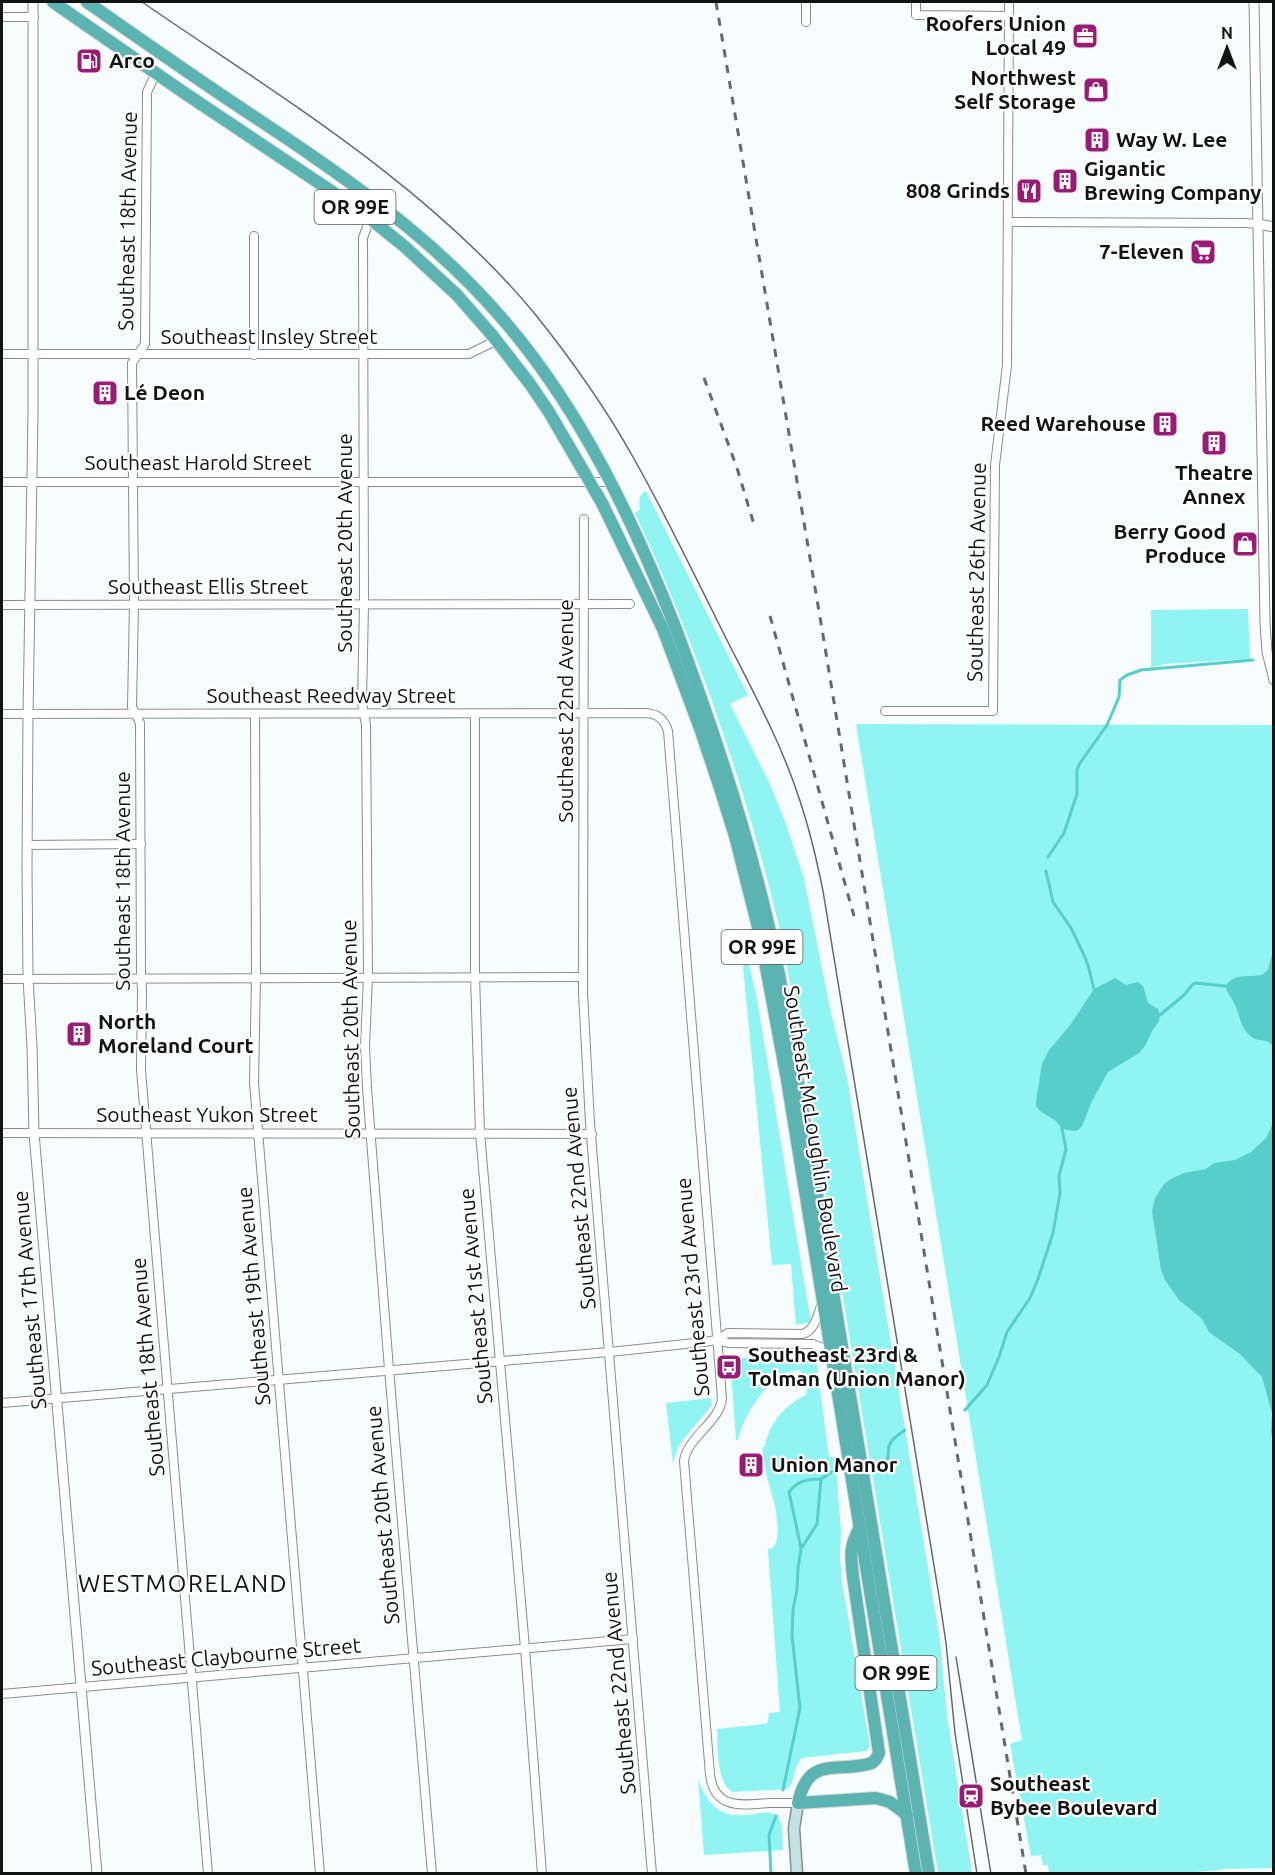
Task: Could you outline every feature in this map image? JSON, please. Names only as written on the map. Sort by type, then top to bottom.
[{"type":"highway","name":"Southeast McLoughlin Boulevard","points":[[53,2],[370,218],[444,282],[496,340],[530,384],[602,503],[663,629],[701,731],[735,836],[760,935],[774,1006],[830,1351],[854,1459]]},
{"type":"highway","name":"Southeast McLoughlin Boulevard","points":[[87,2],[360,188],[442,255],[490,304],[526,347],[567,406],[610,482],[653,571],[723,762],[755,868],[782,989],[856,1474],[929,1874]]},
{"type":"highway","name":"Southeast McLoughlin Boulevard","points":[[856,1474],[859,1529],[916,1874]]},
{"type":"highway","points":[[859,1529],[852,1547],[853,1577],[879,1753],[872,1763],[816,1771],[804,1783],[798,1803],[876,1798],[890,1802],[907,1815]]},
{"type":"main road","points":[[797,1874],[794,1828],[798,1803]]},
{"type":"street","name":"Southeast 17th Avenue","points":[[33,2],[33,354],[28,715],[28,978],[34,1133],[97,1874]]},
{"type":"street","points":[[806,2],[806,22]]},
{"type":"street","points":[[916,2],[915,15],[1009,16]]},
{"type":"street","name":"Southeast 26th Avenue","points":[[885,711],[993,711],[995,465],[1007,372],[1009,2]]},
{"type":"street","points":[[1254,2],[1262,488],[1267,652],[1274,680]]},
{"type":"street","points":[[2,17],[34,17]]},
{"type":"street","name":"Southeast 18th Avenue","points":[[156,73],[147,92],[144,344],[132,363],[134,482],[132,707],[140,723],[141,1070],[208,1874]]},
{"type":"street","name":"Southeast 20th Avenue","points":[[370,218],[363,238],[362,703],[366,725],[368,976],[365,1046],[389,1369],[432,1874]]},
{"type":"street","points":[[1008,222],[1246,223],[1274,226]]},
{"type":"street","points":[[254,236],[254,355]]},
{"type":"street","name":"Southeast Insley Street","points":[[2,354],[469,354],[496,340]]},
{"type":"street","name":"Southeast Harold Street","points":[[2,482],[610,482]]},
{"type":"street","name":"Southeast 22nd Avenue","points":[[584,519],[583,977],[592,1134],[652,1874]]},
{"type":"street","name":"Southeast Ellis Street","points":[[2,605],[630,604]]},
{"type":"street","name":"Southeast Reedway Street","points":[[2,714],[646,713],[660,717]]},
{"type":"street","name":"Southeast 19th Avenue","points":[[255,714],[256,977],[253,1066],[320,1874]]},
{"type":"street","name":"Southeast 21st Avenue","points":[[475,714],[475,976],[480,1133],[525,1648],[542,1874]]},
{"type":"street","name":"Southeast 23rd Avenue","points":[[660,717],[668,730],[722,1405],[687,1449],[684,1461],[710,1781],[720,1798],[732,1804],[798,1803]]},
{"type":"street","points":[[27,845],[141,844]]},
{"type":"street","points":[[2,979],[583,977]]},
{"type":"street","name":"Southeast Yukon Street","points":[[2,1132],[592,1134]]},
{"type":"street","points":[[717,1340],[728,1334],[802,1334],[808,1332],[813,1327],[822,1303]]},
{"type":"street","points":[[2,1403],[610,1352],[717,1340],[729,1343],[813,1344],[830,1351]]},
{"type":"street","name":"Southeast Claybourne Street","points":[[2,1694],[633,1639]]},
{"type":"shaded area","points":[[646,491],[748,695],[730,704],[770,784],[804,878],[830,1008],[847,1077],[940,1640],[947,1715],[972,1873],[938,1873],[798,1025],[780,931],[749,814],[716,712],[678,611],[635,513],[640,510],[640,496]]},
{"type":"shaded area","points":[[1248,609],[1250,659],[1164,664],[1151,668],[1151,610]]},
{"type":"shaded area","points":[[856,724],[1273,725],[1273,1868],[1224,1869],[1171,1874],[1049,1874],[1048,1865],[1043,1865],[1041,1855],[1031,1856],[1010,1744],[1022,1740]]},
{"type":"shaded area","points":[[741,946],[745,946],[757,999],[811,1322],[796,1325],[791,1264],[772,1265]]},
{"type":"shaded area","points":[[1273,955],[1273,1046],[1248,1034],[1225,986],[1235,978],[1257,976],[1266,972]]},
{"type":"shaded area","points":[[1115,978],[1126,985],[1138,982],[1143,986],[1148,1003],[1158,1009],[1159,1021],[1139,1053],[1108,1072],[1092,1101],[1082,1126],[1074,1131],[1062,1129],[1056,1121],[1036,1106],[1042,1064],[1049,1050],[1071,1024],[1094,989]]},
{"type":"shaded area","points":[[1273,1123],[1273,1443],[1272,1413],[1262,1377],[1240,1354],[1209,1332],[1202,1319],[1179,1300],[1165,1280],[1161,1270],[1152,1211],[1155,1198],[1164,1184],[1184,1173],[1206,1169],[1214,1163],[1235,1160],[1251,1152],[1266,1138]]},
{"type":"shaded area","points":[[816,1357],[829,1457],[836,1457],[842,1581],[870,1747],[866,1751],[802,1758],[787,1789],[733,1792],[723,1781],[718,1754],[717,1729],[765,1724],[768,1722],[769,1713],[780,1712],[768,1551],[776,1545],[777,1521],[764,1460],[762,1460],[763,1446],[765,1446],[774,1422],[811,1388],[808,1380],[804,1381],[800,1370],[779,1377],[760,1395],[736,1440],[730,1358]]},
{"type":"shaded area","points":[[711,1398],[712,1405],[679,1445],[673,1463],[666,1403]]},
{"type":"shaded area","points":[[698,1779],[707,1798],[718,1809],[729,1814],[771,1813],[778,1817],[782,1828],[783,1850],[704,1855]]},
{"type":"waterway","points":[[1048,857],[1064,833],[1077,794],[1077,770],[1107,725],[1119,697],[1120,680],[1141,670],[1253,660]]},
{"type":"waterway","points":[[1046,871],[1053,902],[1071,928],[1083,953],[1094,989]]},
{"type":"waterway","points":[[1160,1015],[1195,983],[1225,986]]},
{"type":"waterway","points":[[965,1410],[987,1385],[1007,1332],[1030,1298],[1038,1279],[1053,1233],[1060,1193],[1059,1176],[1066,1149],[1062,1129]]},
{"type":"waterway","points":[[874,1463],[886,1462],[890,1443],[905,1430]]},
{"type":"waterway","points":[[783,1790],[800,1708],[792,1636],[801,1549],[817,1524],[821,1479],[835,1470]]},
{"type":"waterway","points":[[801,1548],[789,1492],[803,1481],[821,1479]]},
{"type":"waterway","points":[[771,1874],[769,1835],[776,1816]]},
{"type":"tram line","points":[[142,2],[298,108],[399,183],[493,267],[535,314],[587,384],[633,457],[674,534],[782,752],[804,812],[823,891],[939,1596],[955,1733],[977,1874]]},
{"type":"tram line","points":[[956,1657],[991,1874]]},
{"type":"railway","points":[[716,2],[823,635],[1026,1874]]},
{"type":"railway","points":[[704,378],[737,468],[755,528]]},
{"type":"railway","points":[[770,616],[854,916]]},
{"type":"place","name":"Roofers Union Local 49","points":[[1085,36]]},
{"type":"place","name":"Arco","points":[[89,61]]},
{"type":"place","name":"Northwest Self Storage","points":[[1096,90]]},
{"type":"place","name":"Way W. Lee","points":[[1097,140]]},
{"type":"place","name":"Gigantic Brewing Company","points":[[1065,181]]},
{"type":"place","name":"808 Grinds","points":[[1029,191]]},
{"type":"place","name":"7-Eleven","points":[[1203,252]]},
{"type":"place","name":"Lé Deon","points":[[105,393]]},
{"type":"place","name":"Reed Warehouse","points":[[1165,424]]},
{"type":"place","name":"Theatre Annex","points":[[1214,443]]},
{"type":"place","name":"Berry Good Produce","points":[[1245,544]]},
{"type":"place","name":"North Moreland Court","points":[[79,1034]]},
{"type":"place","name":"Southeast 23rd & Tolman (Union Manor)","points":[[729,1367]]},
{"type":"place","name":"Union Manor","points":[[751,1465]]},
{"type":"place","name":"Southeast Bybee Boulevard","points":[[971,1796]]},
{"type":"district","name":"WESTMORELAND","points":[[183,1584]]}]
